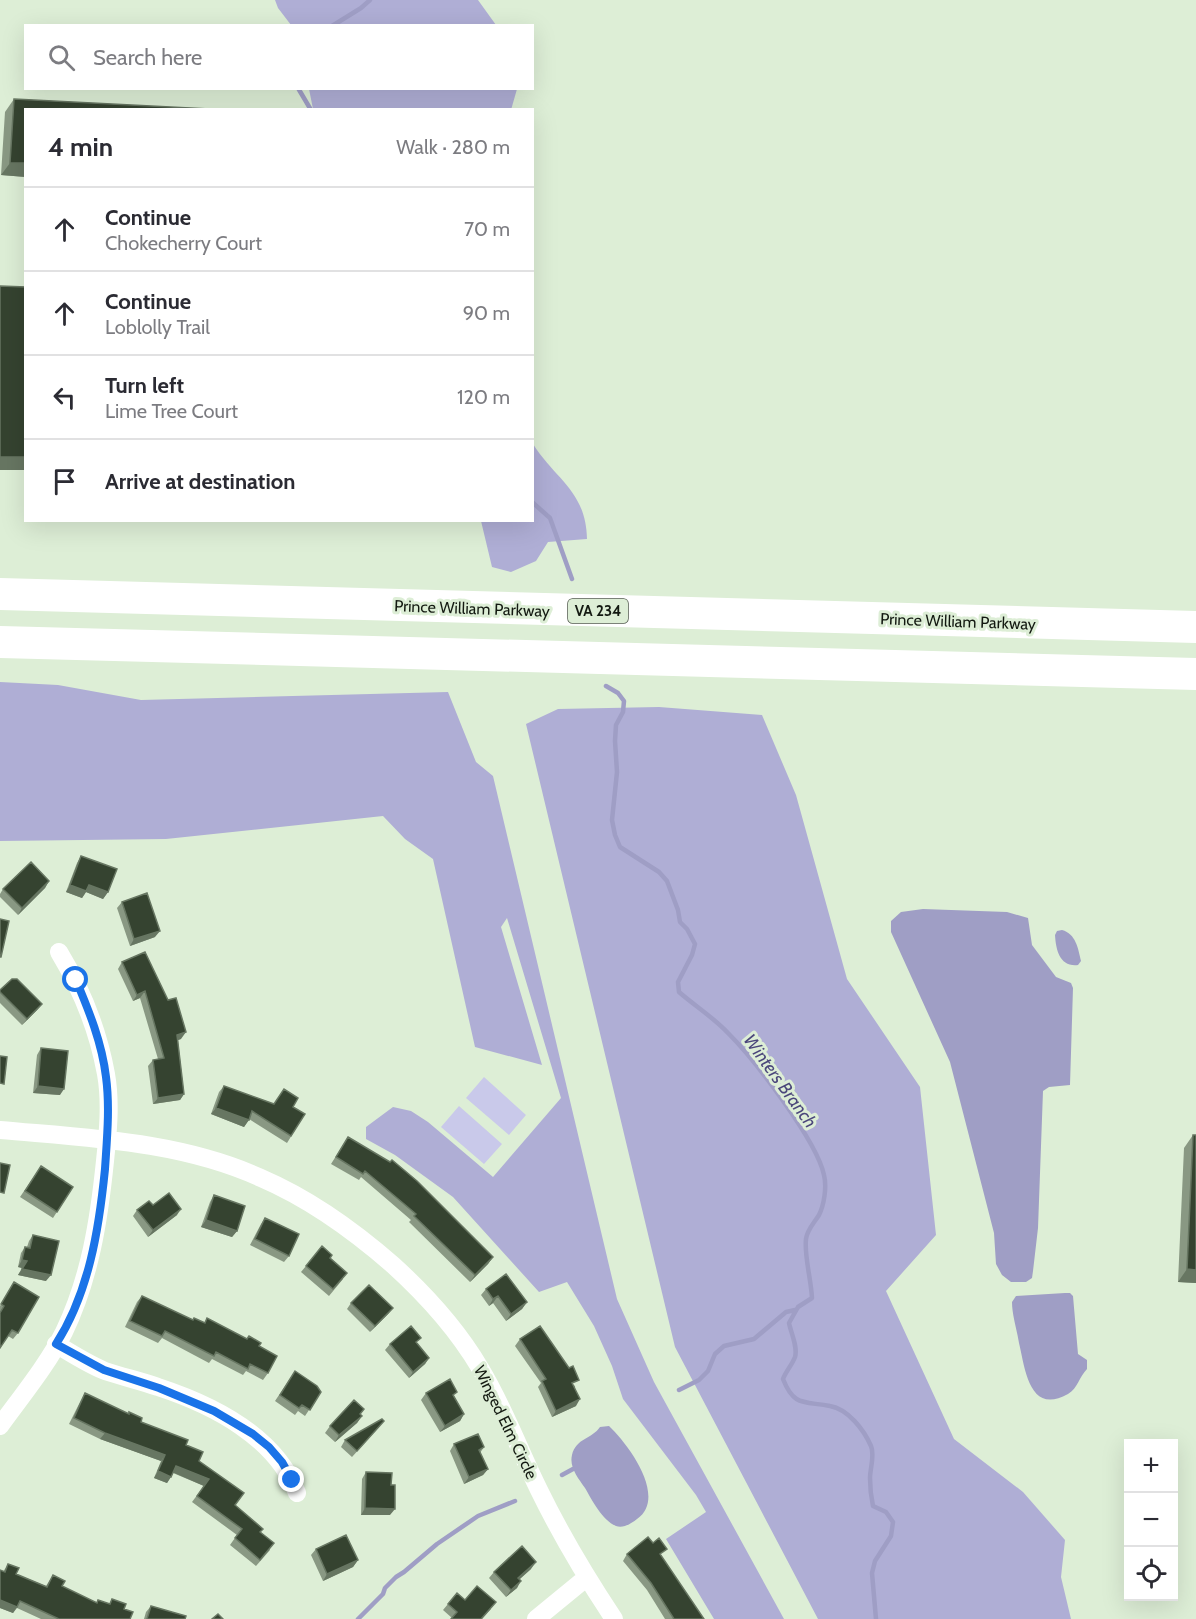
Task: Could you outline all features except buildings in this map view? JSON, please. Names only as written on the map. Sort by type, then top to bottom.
[{"type":"highway","name":"Prince William Parkway","points":[[0,594],[1196,627]]},
{"type":"highway","points":[[0,642],[1196,674]]},
{"type":"street","points":[[0,1426],[56,1344],[77,1302],[95,1241],[107,1140],[106,1077],[99,1041],[76,980],[59,952]]},
{"type":"street","name":"Winged Elm Circle","points":[[0,1130],[107,1140],[182,1152],[226,1165],[261,1177],[300,1197],[337,1220],[372,1246],[433,1304],[458,1334],[480,1367],[499,1401],[539,1490],[586,1578],[614,1619]]},
{"type":"street","points":[[56,1344],[104,1370],[187,1398],[253,1434],[282,1462],[297,1493]]},
{"type":"street","points":[[536,1619],[586,1578]]},
{"type":"shaded area","points":[[275,0],[478,0],[495,24],[290,24]]},
{"type":"shaded area","points":[[309,90],[517,90],[512,108],[313,108]]},
{"type":"shaded area","points":[[534,445],[576,497],[585,523],[587,539],[548,542],[536,561],[511,572],[492,567],[481,522],[534,522]]},
{"type":"shaded area","points":[[0,682],[58,685],[141,700],[448,692],[476,762],[493,776],[617,1299],[654,1382],[784,1619],[714,1619],[666,1539],[706,1512],[696,1495],[623,1399],[612,1366],[594,1326],[567,1282],[539,1292],[453,1197],[395,1155],[366,1139],[366,1127],[393,1107],[411,1111],[428,1122],[493,1177],[561,1098],[507,918],[501,927],[542,1065],[475,1047],[433,859],[405,839],[383,816],[166,839],[0,841]]},
{"type":"shaded area","points":[[659,707],[762,715],[796,795],[847,979],[920,1087],[936,1235],[886,1291],[954,1439],[1023,1492],[1065,1540],[1061,1577],[1071,1619],[818,1619],[675,1347],[526,724],[558,709]]},
{"type":"shaded area","points":[[923,909],[1007,912],[1028,918],[1032,945],[1056,977],[1071,983],[1073,988],[1070,1085],[1049,1087],[1043,1091],[1038,1228],[1032,1278],[1026,1282],[1011,1282],[1002,1275],[996,1264],[994,1233],[950,1062],[891,932],[891,921],[901,912]]},
{"type":"shaded area","points":[[1062,930],[1076,942],[1081,961],[1078,965],[1067,963],[1060,957],[1055,935],[1057,931]]},
{"type":"shaded area","points":[[484,1077],[526,1115],[509,1135],[466,1098]]},
{"type":"shaded area","points":[[459,1106],[502,1144],[484,1164],[441,1127]]},
{"type":"shaded area","points":[[1070,1293],[1073,1296],[1078,1354],[1087,1360],[1087,1369],[1068,1394],[1055,1399],[1045,1399],[1037,1394],[1027,1376],[1012,1302],[1016,1296]]},
{"type":"shaded area","points":[[609,1426],[626,1445],[642,1471],[647,1485],[648,1498],[645,1509],[635,1521],[622,1527],[611,1523],[602,1515],[577,1476],[571,1459],[577,1445],[600,1427]]},
{"type":"waterway","name":"Winters Branch","points":[[335,24],[370,0]]},
{"type":"waterway","name":"Winters Branch","points":[[299,90],[310,108]]},
{"type":"waterway","name":"Winters Branch","points":[[534,504],[550,518],[572,579]]},
{"type":"waterway","name":"Winters Branch","points":[[606,686],[618,693],[624,701],[623,712],[616,725],[617,772],[612,820],[615,835],[620,847],[659,872],[667,881],[680,922],[687,929],[695,944],[678,982],[679,992],[722,1027],[753,1061],[810,1142],[824,1175],[825,1190],[822,1206],[806,1239],[812,1298],[798,1307],[789,1323],[796,1353],[783,1379],[796,1399],[843,1411],[860,1427],[871,1446],[870,1482],[873,1506],[886,1512],[893,1522],[891,1536],[875,1561],[872,1573],[876,1619]]},
{"type":"waterway","points":[[679,1390],[699,1380],[708,1371],[715,1354],[724,1346],[754,1339],[786,1312],[795,1310]]},
{"type":"waterway","points":[[562,1475],[573,1469]]},
{"type":"waterway","points":[[358,1619],[396,1577],[437,1544],[478,1516],[515,1501]]},
{"type":"route","points":[[76,980],[99,1041],[106,1077],[107,1140],[95,1241],[77,1302],[56,1344],[104,1370],[187,1398],[214,1411],[253,1434],[269,1447],[282,1462],[292,1480]]}]
